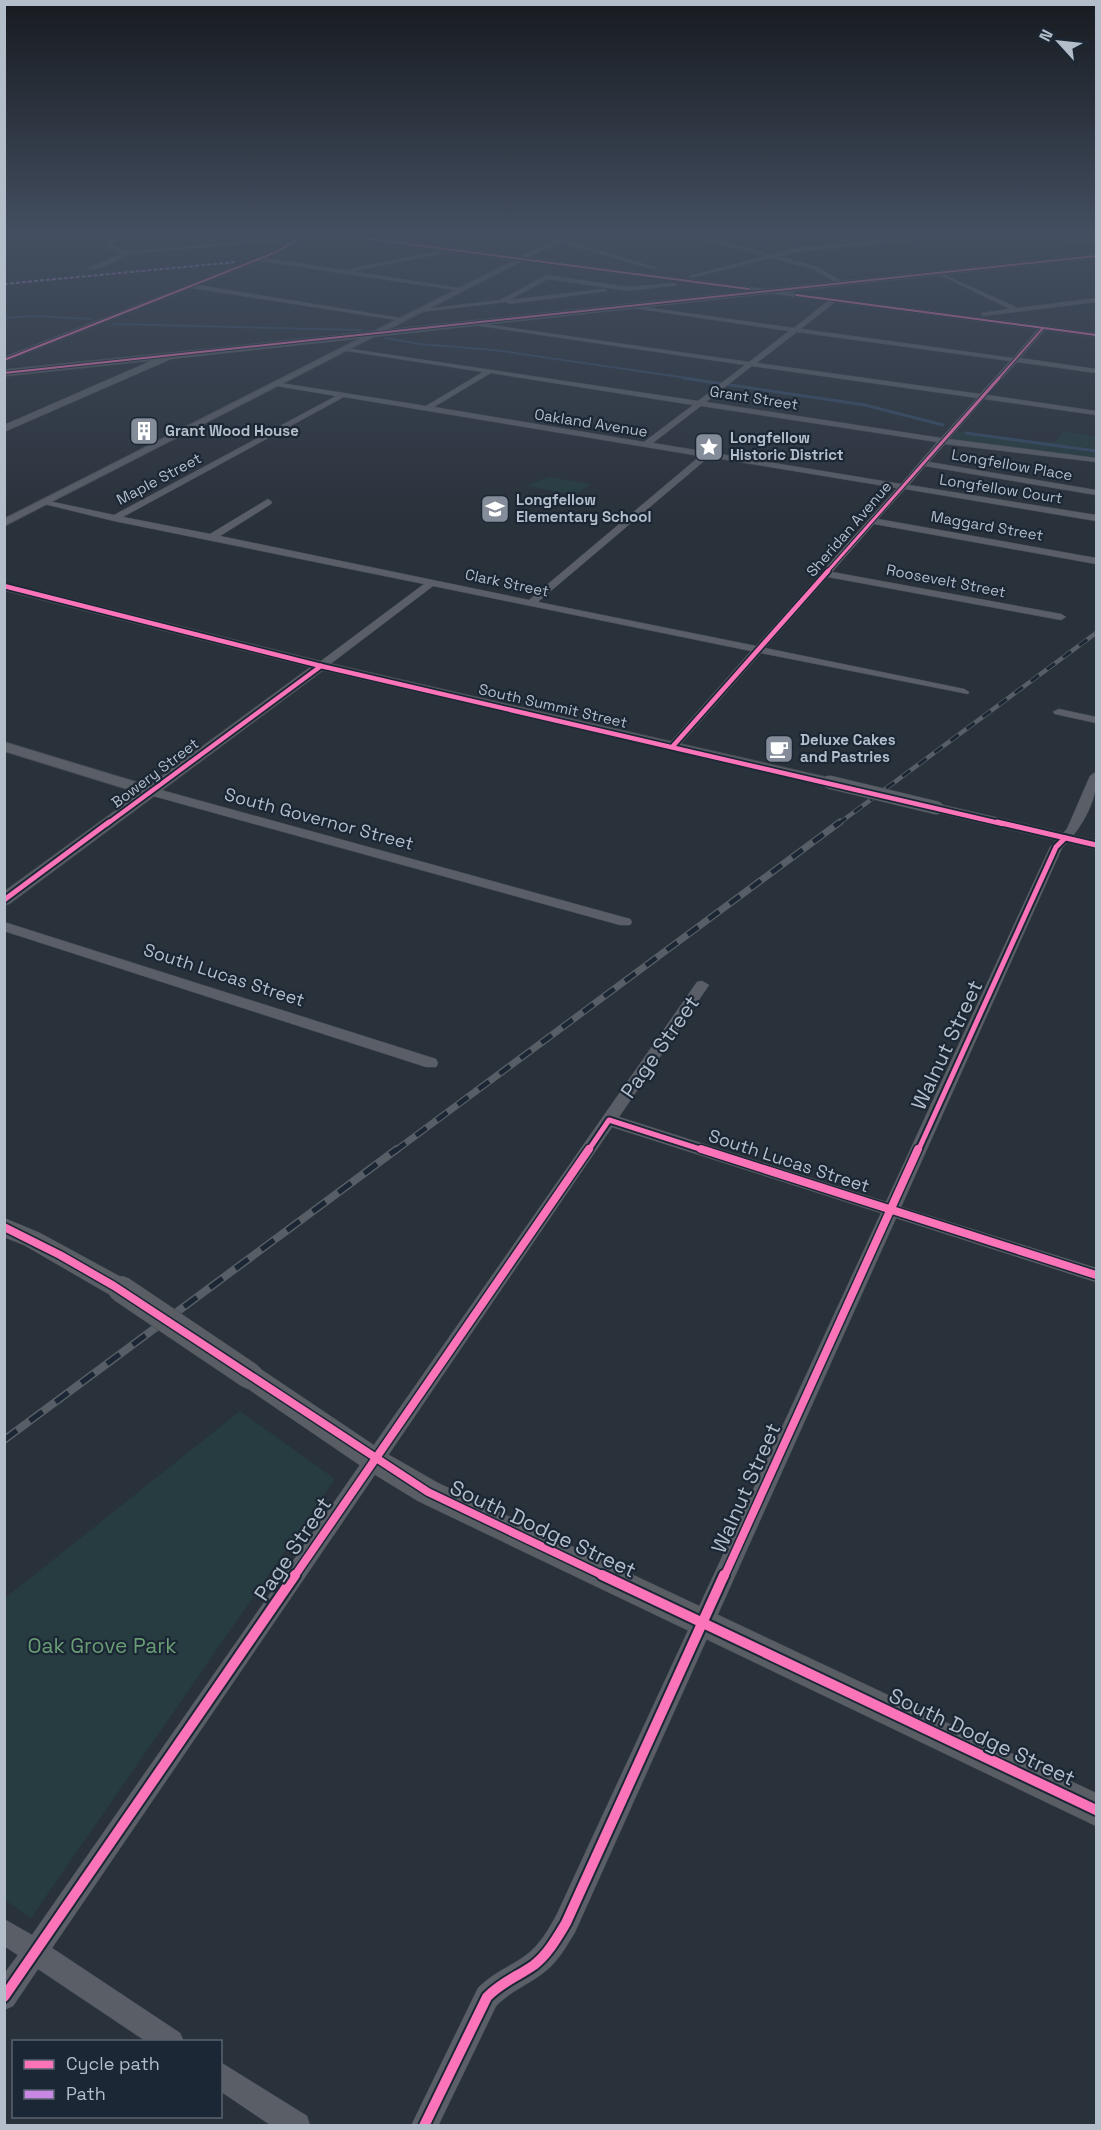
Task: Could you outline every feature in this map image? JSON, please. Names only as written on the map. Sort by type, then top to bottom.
[{"type":"main road","points":[[4,429],[169,356],[419,329]]},
{"type":"main road","name":"South Dodge Street","points":[[4,1227],[32,1239],[121,1289],[374,1460],[428,1492],[1096,1810]]},
{"type":"street","points":[[6,359],[80,329]]},
{"type":"street","points":[[4,523],[384,329]]},
{"type":"street","points":[[508,329],[1096,413]]},
{"type":"street","points":[[645,445],[794,329]]},
{"type":"street","points":[[798,329],[1096,371]]},
{"type":"street","name":"Sheridan Avenue","points":[[673,746],[1042,329]]},
{"type":"street","points":[[1054,329],[1096,335]]},
{"type":"street","name":"Grant Street","points":[[347,349],[943,441]]},
{"type":"street","points":[[4,373],[169,356]]},
{"type":"street","points":[[426,409],[490,371]]},
{"type":"street","name":"Oakland Avenue","points":[[277,384],[901,487]]},
{"type":"street","name":"Maple Street","points":[[114,518],[343,395]]},
{"type":"street","points":[[943,441],[1096,460]]},
{"type":"street","points":[[531,603],[706,455]]},
{"type":"street","name":"Longfellow Place","points":[[923,463],[1096,493]]},
{"type":"street","name":"Longfellow Court","points":[[901,487],[1096,518]]},
{"type":"street","points":[[211,538],[268,502]]},
{"type":"street","name":"Clark Street","points":[[44,503],[964,692]]},
{"type":"street","name":"Maggard Street","points":[[872,521],[1096,561]]},
{"type":"street","name":"Roosevelt Street","points":[[826,574],[1061,617]]},
{"type":"street","name":"Bowery Street","points":[[4,900],[431,583]]},
{"type":"street","name":"South Summit Street","points":[[4,586],[321,666],[1096,845]]},
{"type":"street","points":[[1059,712],[1096,720]]},
{"type":"street","name":"South Governor Street","points":[[4,746],[150,791],[625,922]]},
{"type":"street","name":"Walnut Street","points":[[424,2126],[487,1997],[501,1983],[536,1964],[554,1944],[566,1923],[1056,847],[1073,830],[1096,776]]},
{"type":"street","name":"South Lucas Street","points":[[4,926],[431,1063]]},
{"type":"street","name":"Page Street","points":[[4,1997],[702,985]]},
{"type":"street","name":"South Lucas Street","points":[[609,1120],[1096,1275]]},
{"type":"street","points":[[4,1931],[168,2040]]},
{"type":"street","points":[[222,2076],[297,2126]]},
{"type":"green space","points":[[957,431],[1053,443],[1064,431],[1096,436],[1096,458],[949,440]]},
{"type":"green space","points":[[549,477],[591,484],[574,495],[526,486]]},
{"type":"green space","name":"Oak Grove Park","points":[[240,1411],[335,1479],[31,1918],[5,1900],[5,1598]]},
{"type":"waterway","points":[[336,329],[361,330]]},
{"type":"waterway","points":[[385,338],[420,344],[494,350],[694,379]]},
{"type":"waterway","points":[[683,378],[865,405],[943,425]]},
{"type":"waterway","points":[[966,433],[1096,451]]},
{"type":"railway","points":[[838,824],[1096,633]]},
{"type":"railway","points":[[395,1151],[840,822]]},
{"type":"railway","points":[[4,1440],[397,1149]]},
{"type":"cycle path","points":[[4,360],[81,329]]},
{"type":"cycle path","points":[[4,373],[411,329]]},
{"type":"cycle path","points":[[673,746],[1042,329]]},
{"type":"cycle path","points":[[1054,329],[1096,335]]},
{"type":"cycle path","points":[[4,586],[321,666],[1096,845]]},
{"type":"cycle path","points":[[4,900],[321,666]]},
{"type":"cycle path","points":[[424,2126],[487,1997],[501,1983],[535,1964],[554,1944],[566,1923],[1056,847],[1065,838]]},
{"type":"cycle path","points":[[4,1997],[609,1120],[1096,1275]]},
{"type":"cycle path","points":[[4,1227],[114,1286],[428,1492],[1096,1810]]},
{"type":"place","name":"Grant Wood House","points":[[144,431]]},
{"type":"place","name":"Longfellow Historic District","points":[[709,447]]},
{"type":"place","name":"Longfellow Elementary School","points":[[495,509]]},
{"type":"place","name":"Deluxe Cakes and Pastries","points":[[779,749]]}]
